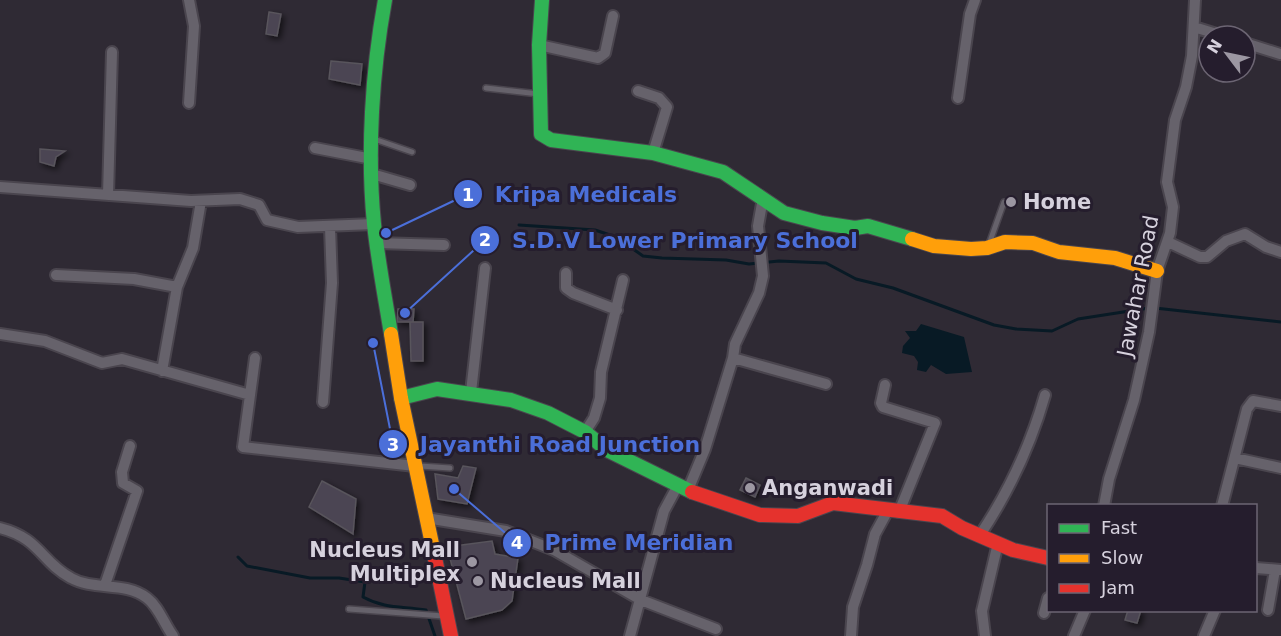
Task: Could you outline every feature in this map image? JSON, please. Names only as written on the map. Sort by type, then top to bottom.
[{"type":"main road","points":[[542,0],[539,45],[541,134],[551,140],[653,153],[723,172],[784,213],[822,223],[855,228],[868,226],[934,246],[987,248],[1005,242],[1033,243],[1059,252],[1114,258],[1157,271]]},
{"type":"main road","points":[[380,1],[372,159],[374,224],[401,398],[426,518],[442,616],[451,636]]},
{"type":"main road","points":[[401,398],[437,389],[471,392],[511,400],[548,413],[585,432],[607,450],[683,488],[760,515],[798,516],[833,503],[859,505],[893,512],[942,516],[1013,550],[1047,558]]},
{"type":"street","points":[[189,0],[194,26],[189,103]]},
{"type":"street","points":[[958,98],[970,14],[975,0]]},
{"type":"street","name":"Jawahar Road","points":[[1104,504],[1109,479],[1134,400],[1149,332],[1157,271],[1168,242],[1173,207],[1167,182],[1175,120],[1186,87],[1192,56],[1195,0]]},
{"type":"street","points":[[539,45],[598,58],[605,53],[613,16]]},
{"type":"street","points":[[1257,47],[1280,54]]},
{"type":"street","points":[[108,195],[112,52]]},
{"type":"street","points":[[638,91],[659,98],[667,107],[653,153]]},
{"type":"street","points":[[315,148],[372,159]]},
{"type":"street","points":[[372,174],[410,184]]},
{"type":"street","points":[[0,187],[201,201],[240,199],[259,205],[267,220],[298,227],[330,228],[374,224]]},
{"type":"street","points":[[630,636],[664,511],[683,488],[705,449],[733,358],[735,344],[759,293],[764,276],[758,226],[763,198]]},
{"type":"street","points":[[162,370],[177,287],[193,248],[201,201]]},
{"type":"street","points":[[323,402],[332,283],[330,228]]},
{"type":"street","points":[[1168,242],[1200,257],[1207,257],[1226,241],[1245,234],[1266,247],[1281,252]]},
{"type":"street","points":[[377,243],[444,245]]},
{"type":"street","points":[[471,392],[485,268]]},
{"type":"street","points":[[566,273],[566,288],[573,293],[617,310]]},
{"type":"street","points":[[56,275],[134,279],[177,287]]},
{"type":"street","points":[[585,432],[594,418],[600,398],[601,372],[623,280]]},
{"type":"street","points":[[0,334],[45,341],[102,363],[122,359],[250,395]]},
{"type":"street","points":[[255,358],[243,447],[416,466]]},
{"type":"street","points":[[733,358],[826,384]]},
{"type":"street","points":[[851,636],[853,607],[875,534],[893,512],[935,423],[883,407],[881,403],[885,384]]},
{"type":"street","points":[[980,535],[997,509],[1035,428],[1045,395]]},
{"type":"street","points":[[1223,504],[1247,409],[1253,401],[1281,406]]},
{"type":"street","points":[[105,585],[137,491],[123,483],[122,472],[130,446]]},
{"type":"street","points":[[1235,458],[1281,468]]},
{"type":"street","points":[[426,518],[506,531],[555,550],[641,600],[717,629]]},
{"type":"street","points":[[2,529],[32,541],[53,564],[73,579],[125,588],[146,597],[159,612],[173,636]]},
{"type":"street","points":[[985,636],[982,611],[998,543]]},
{"type":"street","points":[[1257,568],[1278,570],[1268,610]]},
{"type":"street","points":[[1044,613],[1047,602]]},
{"type":"street","points":[[1074,636],[1084,612]]},
{"type":"street","points":[[1204,636],[1214,612]]},
{"type":"lane","points":[[486,88],[541,94]]},
{"type":"lane","points":[[373,138],[412,152]]},
{"type":"lane","points":[[987,248],[1004,202]]},
{"type":"lane","points":[[416,466],[450,468]]},
{"type":"lane","points":[[349,609],[424,617],[442,616]]},
{"type":"water","points":[[921,324],[964,337],[972,372],[946,374],[931,365],[926,372],[917,370],[918,362],[914,356],[902,353],[903,346],[910,338],[905,331],[916,331]]},
{"type":"building","points":[[269,12],[281,14],[277,36],[266,34]]},
{"type":"building","points":[[331,61],[362,64],[360,85],[329,79]]},
{"type":"building","points":[[40,149],[65,151],[56,157],[54,166],[40,162]]},
{"type":"building","points":[[398,309],[414,309],[413,322],[397,322]]},
{"type":"building","points":[[410,322],[423,322],[423,361],[411,361]]},
{"type":"building","points":[[463,466],[476,468],[467,504],[438,499],[435,474],[458,478]]},
{"type":"building","name":"Anganwadi","points":[[746,478],[760,485],[755,497],[740,490]]},
{"type":"building","points":[[322,481],[356,499],[353,534],[309,507]]},
{"type":"building","points":[[492,541],[495,554],[518,558],[512,601],[502,610],[466,619],[447,547]]},
{"type":"building","points":[[1127,612],[1140,612],[1137,623],[1125,620]]},
{"type":"waterway","points":[[519,225],[595,230],[616,237],[643,256],[726,260],[749,264],[779,261],[826,263],[856,279],[893,288],[994,325],[1016,329],[1052,331],[1078,319],[1149,308]]},
{"type":"waterway","points":[[1155,308],[1281,322]]},
{"type":"waterway","points":[[238,557],[247,566],[310,578],[339,578],[365,582],[363,597],[371,601],[426,610],[435,636]]},
{"type":"traffic: fast","points":[[385,0],[374,83],[371,169],[376,238],[391,334]]},
{"type":"traffic: fast","points":[[542,0],[539,45],[541,134],[551,140],[653,153],[723,172],[784,213],[822,223],[855,228],[868,226],[912,239]]},
{"type":"traffic: fast","points":[[401,398],[437,389],[511,400],[548,413],[585,432],[607,450],[692,492]]},
{"type":"traffic: slow","points":[[912,239],[934,246],[971,249],[987,248],[1005,242],[1033,243],[1059,252],[1115,258],[1157,271]]},
{"type":"traffic: slow","points":[[391,334],[401,398],[435,558]]},
{"type":"traffic: jam","points":[[692,492],[760,515],[798,516],[833,503],[942,516],[962,528],[1013,550],[1047,558]]},
{"type":"traffic: jam","points":[[435,558],[451,636]]},
{"type":"place","name":"Home","points":[[1011,202]]},
{"type":"place","name":"Kripa Medicals","points":[[386,233]]},
{"type":"place","name":"S.D.V Lower Primary School","points":[[405,313]]},
{"type":"place","name":"Jayanthi Road Junction","points":[[373,343]]},
{"type":"place","name":"Anganwadi","points":[[750,488]]},
{"type":"place","name":"Prime Meridian","points":[[454,489]]},
{"type":"place","name":"Nucleus Mall Multiplex","points":[[472,562]]},
{"type":"place","name":"Nucleus Mall","points":[[478,581]]}]
